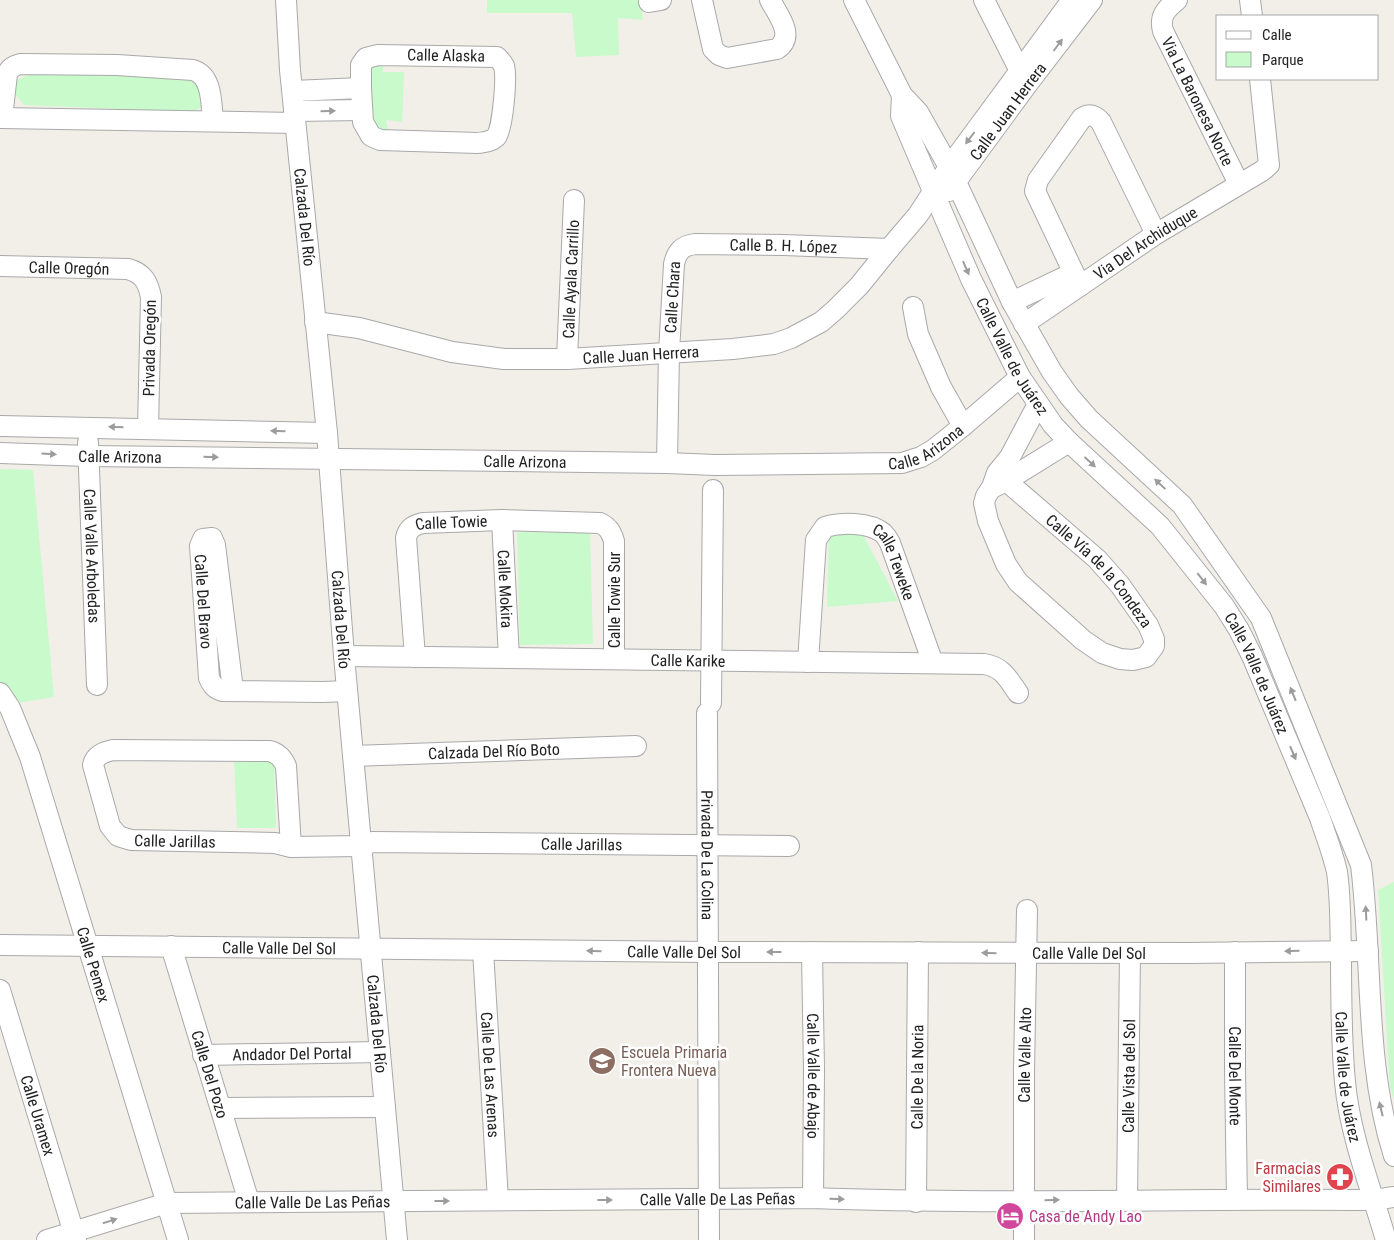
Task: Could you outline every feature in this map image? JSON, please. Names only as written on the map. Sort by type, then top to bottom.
[{"type":"street","name":"Calzada Del Río","points":[[286,0],[294,117],[327,433],[353,756],[365,841],[370,948],[397,1240]]},
{"type":"street","points":[[702,0],[713,49],[719,55],[727,58],[776,49],[783,45],[786,38],[785,31],[770,0]]},
{"type":"street","points":[[854,0],[902,95]]},
{"type":"street","points":[[984,0],[1024,77]]},
{"type":"street","name":"Calle Juan Herrera","points":[[316,322],[359,328],[452,352],[504,359],[567,359],[761,346],[774,344],[808,330],[835,310],[859,286],[918,215],[936,198],[1024,77],[1072,0]]},
{"type":"street","name":"Calle Juan Herrera","points":[[1024,77],[1092,0]]},
{"type":"street","name":"Via La Baronesa Norte","points":[[1177,0],[1165,11],[1161,18],[1163,31],[1240,184]]},
{"type":"street","points":[[1250,0],[1252,15]]},
{"type":"street","name":"Calle Alaska","points":[[378,55],[490,55],[497,57],[501,61],[505,73],[501,124],[495,138],[478,143],[375,139],[367,131],[363,122],[360,88],[361,65],[371,56],[378,55]]},
{"type":"street","points":[[213,122],[208,86],[199,71],[117,65],[20,64],[14,66],[7,74],[1,118],[213,122],[294,117],[362,110]]},
{"type":"street","name":"Via Del Archiduque","points":[[1024,324],[1077,280],[1262,171],[1269,164],[1260,80]]},
{"type":"street","points":[[293,91],[360,88]]},
{"type":"street","name":"Calle Valle de Juárez","points":[[902,95],[918,112],[952,175],[1012,302],[1052,372],[1089,419],[1182,505],[1261,618],[1361,865],[1366,905],[1374,1068],[1380,1108],[1394,1156]]},
{"type":"street","name":"Calle Valle de Juárez","points":[[902,95],[902,116],[936,198],[979,296],[1020,377],[1038,404],[1069,442],[1160,526],[1224,606],[1252,656],[1320,818],[1336,872],[1341,902],[1340,951],[1345,1080],[1348,1103],[1358,1148],[1386,1240]]},
{"type":"street","points":[[1077,280],[1035,191],[1038,180],[1082,118],[1090,115],[1097,117],[1101,122],[1156,234]]},
{"type":"street","name":"Calle Ayala Carrillo","points":[[567,359],[574,200]]},
{"type":"street","points":[[951,233],[975,223]]},
{"type":"street","name":"Calle B. H. López","points":[[678,251],[695,244],[889,249]]},
{"type":"street","name":"Calle Chara","points":[[666,463],[669,352],[674,264],[678,251]]},
{"type":"street","name":"Calle Oregón","points":[[0,266],[128,269],[137,272]]},
{"type":"street","name":"Privada Oregón","points":[[137,272],[149,286],[151,297],[148,428]]},
{"type":"street","name":"Via Del Archiduque","points":[[1012,302],[1077,280]]},
{"type":"street","points":[[913,307],[918,334],[941,387],[963,426]]},
{"type":"street","name":"Calle Arizona","points":[[0,453],[88,456],[715,465],[902,463],[921,457],[963,426],[1020,377]]},
{"type":"street","name":"Calle Vía de la Condeza","points":[[998,481],[1097,559],[1120,585],[1148,625],[1154,639],[1154,646],[1146,657],[1133,660],[1120,659],[1094,649],[1018,582],[1006,564],[988,521],[984,503],[986,496],[998,481],[1038,404]]},
{"type":"street","name":"Calle Arizona","points":[[0,426],[327,433]]},
{"type":"street","name":"Calle Valle Arboledas","points":[[88,427],[97,685]]},
{"type":"street","points":[[998,481],[1069,442]]},
{"type":"street","name":"Privada De La Colina","points":[[709,1239],[707,845],[712,490]]},
{"type":"street","points":[[1160,526],[1182,505]]},
{"type":"street","name":"Calle Towie","points":[[415,657],[406,538],[407,532],[416,525],[423,523],[502,520],[600,523],[612,532],[614,541]]},
{"type":"street","name":"Calle Mokira","points":[[502,520],[509,658]]},
{"type":"street","name":"Calle Teweke","points":[[808,662],[816,540],[825,527],[837,524],[867,525],[884,534],[890,543],[933,663]]},
{"type":"street","name":"Calle Del Bravo","points":[[233,690],[215,545],[212,538],[208,537],[203,539],[200,546],[208,678],[212,684],[220,690],[347,691]]},
{"type":"street","name":"Calle Towie Sur","points":[[614,541],[614,659]]},
{"type":"street","name":"Calle Karike","points":[[344,656],[933,663],[993,666],[1006,674],[1018,693]]},
{"type":"street","name":"Calle Pemex","points":[[0,693],[10,708],[30,757],[178,1240]]},
{"type":"street","name":"Calzada Del Río Boto","points":[[353,756],[636,746]]},
{"type":"street","name":"Calle Jarillas","points":[[286,842],[286,766],[280,756],[270,751],[113,750],[97,756],[92,764],[110,826],[118,836],[131,840],[286,842],[365,841],[789,846]]},
{"type":"street","points":[[1336,872],[1361,865]]},
{"type":"street","name":"Calle Valle Alto","points":[[1024,1240],[1024,1071],[1027,910]]},
{"type":"street","name":"Calle Valle Del Sol","points":[[0,945],[708,952],[1130,953],[1368,951]]},
{"type":"street","name":"Calle Del Pozo","points":[[171,946],[249,1202]]},
{"type":"street","name":"Calle De Las Arenas","points":[[483,950],[498,1200]]},
{"type":"street","name":"Calle Valle de Abajo","points":[[812,952],[814,1070],[812,1198]]},
{"type":"street","name":"Calle De la Noria","points":[[916,1202],[918,952]]},
{"type":"street","name":"Calle Del Monte","points":[[1235,952],[1237,1199]]},
{"type":"street","name":"Calle Vista del Sol","points":[[1127,1200],[1130,953]]},
{"type":"street","name":"Calle Uramex","points":[[0,990],[75,1236]]},
{"type":"street","name":"Andador Del Portal","points":[[204,1055],[380,1052]]},
{"type":"street","points":[[221,1108],[385,1107]]},
{"type":"street","name":"Calle Valle De Las Peñas","points":[[47,1240],[75,1236],[167,1204],[812,1198],[916,1202],[1237,1199],[1374,1200],[1394,1197]]},
{"type":"green space","points":[[487,0],[640,0],[643,20],[618,18],[619,55],[576,57],[572,13],[487,13]]},
{"type":"green space","points":[[367,60],[383,62],[383,72],[404,72],[402,122],[386,120],[388,131],[371,130]]},
{"type":"green space","points":[[31,74],[190,77],[201,87],[201,107],[193,112],[24,105],[14,93],[16,80]]},
{"type":"green space","points":[[0,469],[33,470],[54,697],[16,703],[0,684]]},
{"type":"green space","points":[[860,529],[898,601],[827,607],[829,530]]},
{"type":"green space","points":[[517,532],[590,533],[593,644],[520,645]]},
{"type":"green space","points":[[234,758],[274,760],[276,828],[237,828]]},
{"type":"green space","points":[[1394,882],[1394,1099],[1390,1087],[1378,890]]},
{"type":"place","name":"Escuela Primaria Frontera Nueva","points":[[602,1061]]},
{"type":"place","name":"Farmacias Similares","points":[[1340,1177]]},
{"type":"place","name":"Casa de Andy Lao","points":[[1010,1216]]}]
